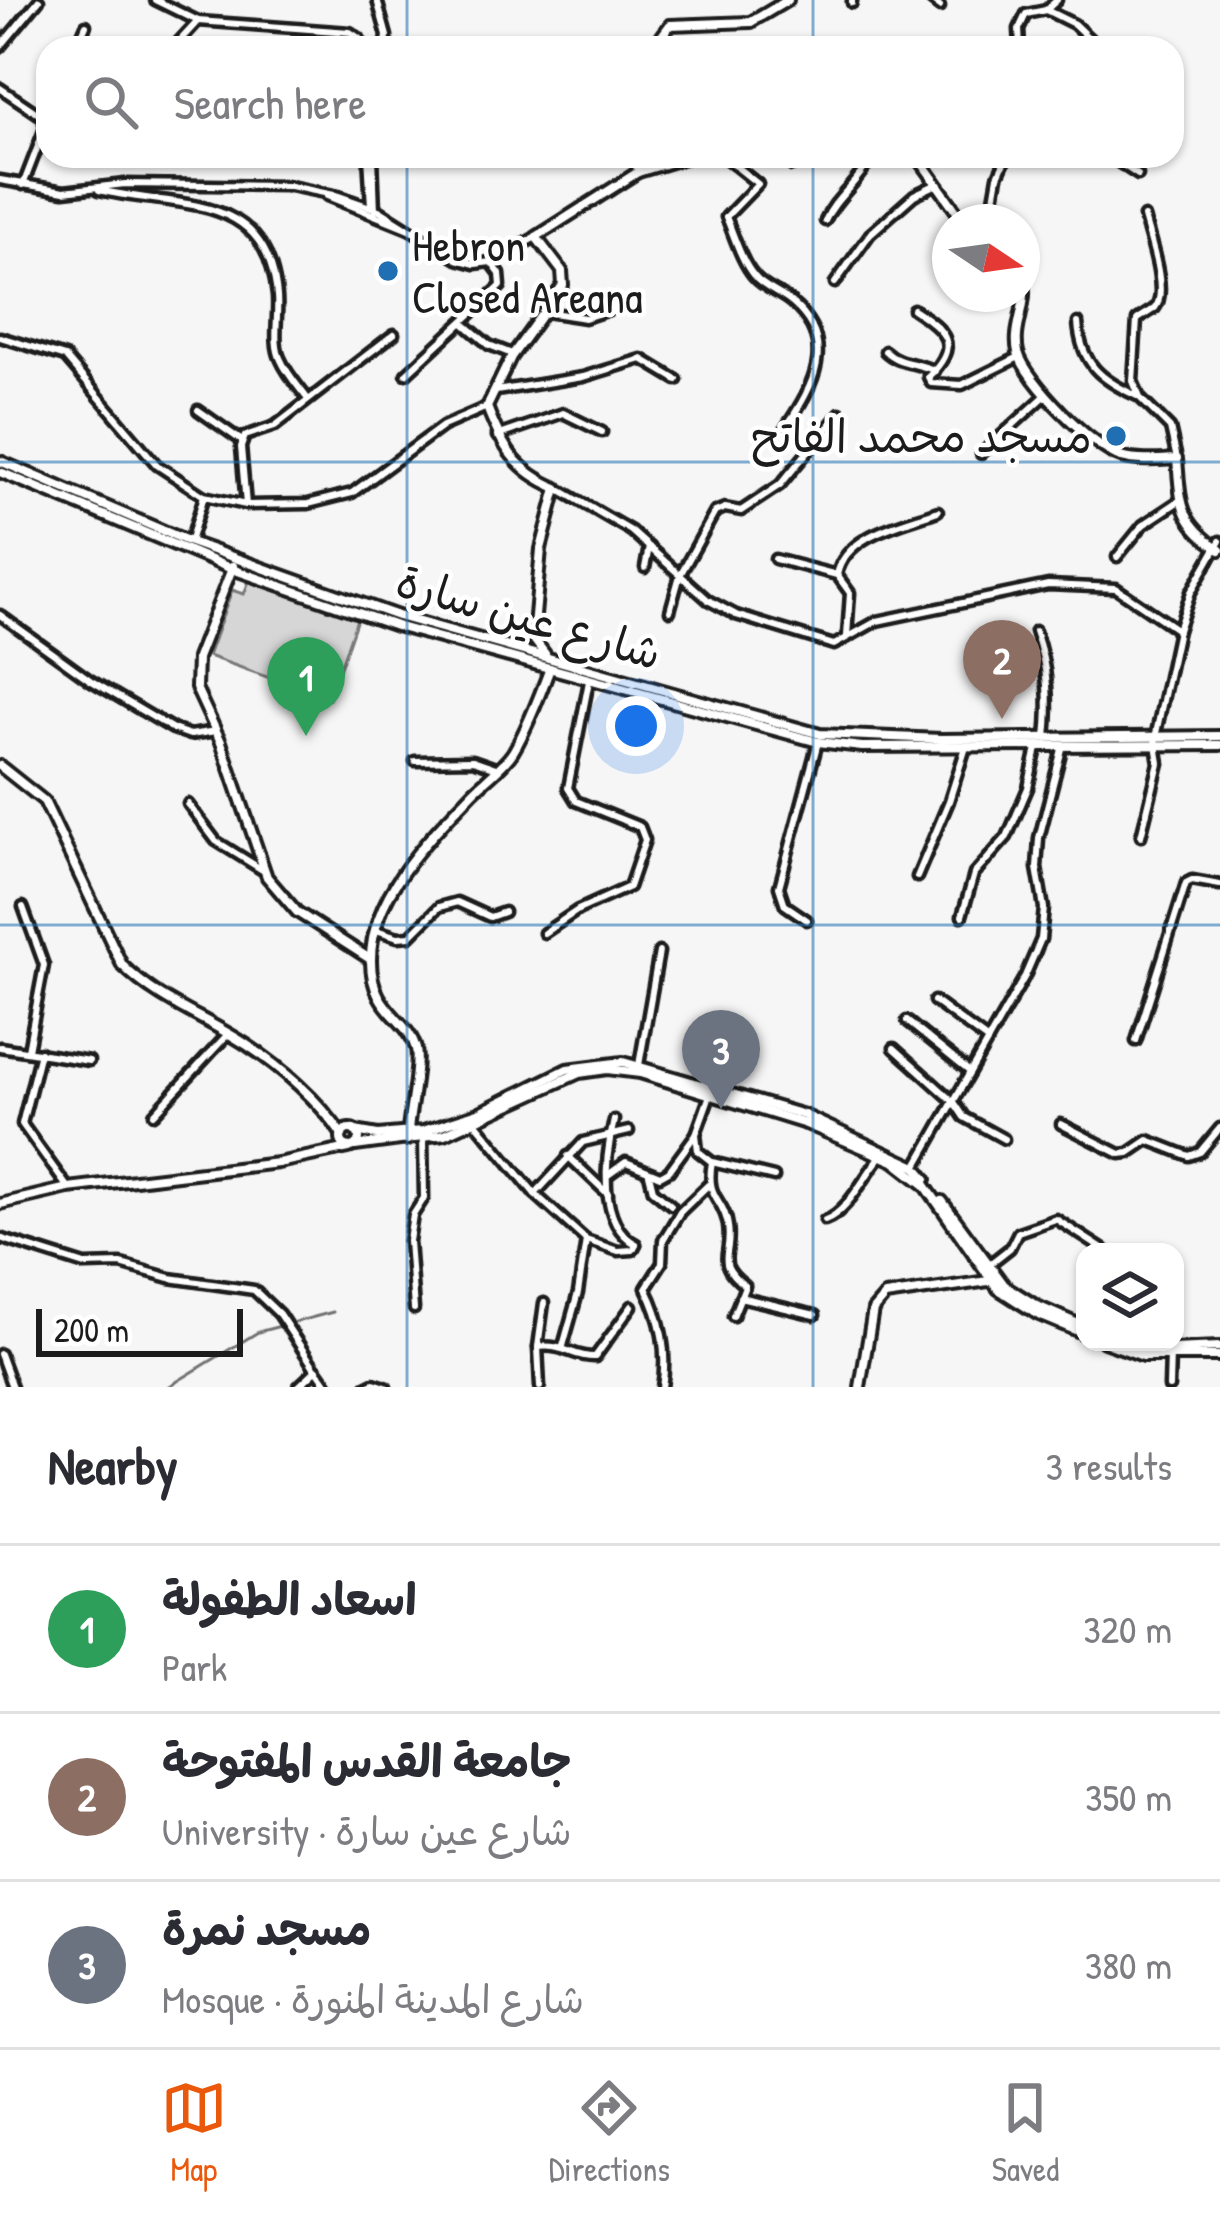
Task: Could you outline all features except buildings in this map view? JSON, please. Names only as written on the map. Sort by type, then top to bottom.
[{"type":"street","points":[[0,47],[40,0]]},
{"type":"street","points":[[155,0],[198,21],[356,36]]},
{"type":"street","points":[[376,0],[387,36]]},
{"type":"street","points":[[662,36],[670,25],[752,22],[788,0]]},
{"type":"street","points":[[931,0],[940,7]]},
{"type":"street","points":[[1019,36],[1026,14],[1046,10],[1057,0]]},
{"type":"street","points":[[1046,10],[1087,36]]},
{"type":"street","points":[[184,36],[198,21]]},
{"type":"street","points":[[81,36],[86,25]]},
{"type":"street","points":[[0,88],[36,112]]},
{"type":"street","points":[[22,185],[36,150]]},
{"type":"street","points":[[372,168],[374,210]]},
{"type":"street","points":[[638,168],[638,172]]},
{"type":"street","points":[[0,180],[64,191],[124,184],[263,184],[324,194],[374,210],[467,263],[491,262],[651,168]]},
{"type":"street","points":[[738,168],[758,184],[726,217],[754,277],[794,304],[818,334],[809,392],[786,427]]},
{"type":"street","points":[[825,221],[832,205],[859,181],[866,168]]},
{"type":"street","points":[[924,168],[950,204]]},
{"type":"street","points":[[993,204],[1002,168]]},
{"type":"street","points":[[1126,168],[1138,176]]},
{"type":"street","points":[[836,283],[870,234],[914,195],[935,185]]},
{"type":"street","points":[[96,189],[193,203],[248,224],[265,254],[277,292],[278,357],[307,398]]},
{"type":"street","points":[[1140,398],[1133,381],[1137,320],[1159,300],[1159,276],[1144,217]]},
{"type":"street","points":[[536,237],[563,277],[561,290],[512,354],[492,391],[487,407],[497,436],[516,465],[631,531],[708,599],[736,615],[834,645],[877,621],[1048,585],[1116,588],[1178,630]]},
{"type":"street","points":[[406,374],[501,286],[503,280],[491,262]]},
{"type":"street","points":[[913,309],[934,323],[947,344],[948,356],[928,377],[930,383],[962,385],[1019,357]]},
{"type":"street","points":[[546,311],[585,318],[610,310]]},
{"type":"street","points":[[1021,312],[1019,357],[1046,394],[1106,451],[1141,460],[1177,459]]},
{"type":"street","points":[[463,323],[489,345],[512,354]]},
{"type":"street","points":[[1078,323],[1080,346],[1103,380],[1140,398],[1170,428],[1179,501],[1186,518],[1218,546],[1191,592],[1178,630],[1156,742],[1159,763],[1141,836]]},
{"type":"street","points":[[246,505],[242,441],[251,432],[274,426],[394,334]]},
{"type":"street","points":[[0,337],[70,361],[157,465],[204,496],[246,505],[308,504],[352,493],[443,426],[487,407]]},
{"type":"street","points":[[885,351],[895,360],[921,363],[935,371]]},
{"type":"street","points":[[492,391],[583,377],[642,358],[677,380]]},
{"type":"street","points":[[981,454],[1046,394]]},
{"type":"street","points":[[198,410],[242,441]]},
{"type":"street","points":[[497,436],[563,412],[602,432]]},
{"type":"street","points":[[670,611],[680,575],[715,512],[725,508],[741,511],[770,494],[840,413]]},
{"type":"street","name":"شارع عين سارة","points":[[0,461],[234,564],[398,616],[820,734],[1046,738],[1062,744]]},
{"type":"street","name":"شارع عين سارة","points":[[0,472],[396,626],[818,742],[862,747],[1037,748],[1062,744]]},
{"type":"street","points":[[407,1137],[416,1047],[380,999],[370,959],[376,930],[410,865],[444,822],[512,754],[550,668],[548,656],[537,649],[533,638],[540,555],[557,488]]},
{"type":"street","points":[[190,542],[204,496]]},
{"type":"street","points":[[1117,557],[1143,525],[1179,501]]},
{"type":"street","points":[[837,575],[841,558],[850,548],[938,511]]},
{"type":"street","points":[[645,568],[649,547]]},
{"type":"street","points":[[775,559],[837,575],[850,593],[847,636]]},
{"type":"street","points":[[234,564],[194,670],[196,688],[216,731],[264,871]]},
{"type":"street","points":[[0,615],[90,680],[173,729],[190,735],[216,731]]},
{"type":"street","points":[[1035,631],[1050,701],[1046,738]]},
{"type":"street","points":[[544,933],[578,910],[629,887],[645,840],[640,827],[575,801],[568,788],[590,681]]},
{"type":"street","points":[[916,1167],[1041,939],[1044,908],[1037,868],[1039,838],[1062,744],[1220,741]]},
{"type":"street","points":[[807,920],[784,905],[779,887],[818,742]]},
{"type":"street","points":[[916,877],[966,747]]},
{"type":"street","points":[[962,916],[974,874],[1007,837],[1028,788],[1037,748]]},
{"type":"street","points":[[415,761],[473,760],[496,768]]},
{"type":"street","points":[[0,766],[44,801],[122,965],[142,985],[228,1034],[286,1075],[322,1109],[347,1142]]},
{"type":"street","points":[[188,804],[216,841],[264,871],[297,912],[370,959]]},
{"type":"street","points":[[1136,1041],[1186,884],[1192,880],[1220,885]]},
{"type":"street","points":[[376,930],[398,938],[410,936],[439,907],[457,902],[490,917],[504,912]]},
{"type":"street","points":[[23,907],[44,965],[28,1050]]},
{"type":"street","points":[[639,1065],[659,952]]},
{"type":"street","points":[[934,1001],[988,1041]]},
{"type":"street","points":[[907,1021],[970,1072]]},
{"type":"street","points":[[154,1114],[228,1034]]},
{"type":"street","points":[[0,1047],[89,1061]]},
{"type":"street","points":[[894,1048],[954,1102],[964,1117],[1004,1139]]},
{"type":"street","points":[[40,1052],[22,1124],[68,1188]]},
{"type":"street","points":[[423,1134],[567,1069],[606,1061],[639,1065],[805,1114],[916,1167],[996,1280]]},
{"type":"street","points":[[347,1142],[407,1137],[476,1123],[562,1078],[594,1070],[640,1073],[806,1124],[914,1173],[1017,1303],[1076,1326]]},
{"type":"street","points":[[608,1175],[626,1162],[649,1174],[669,1172],[696,1134],[710,1095]]},
{"type":"street","points":[[322,1109],[354,1130],[407,1137]]},
{"type":"street","points":[[476,1123],[535,1194],[586,1240],[619,1251],[633,1250],[636,1244],[621,1236],[613,1222],[608,1195],[614,1120]]},
{"type":"street","points":[[1061,1124],[1117,1153],[1129,1153],[1148,1140],[1189,1156],[1198,1154],[1220,1128]]},
{"type":"street","points":[[0,1204],[68,1188],[324,1156],[359,1139],[354,1130]]},
{"type":"street","points":[[347,1142],[354,1130]]},
{"type":"street","points":[[535,1194],[587,1139],[629,1130]]},
{"type":"street","points":[[414,1310],[410,1241],[413,1215],[424,1198],[423,1134]]},
{"type":"street","points":[[696,1134],[698,1151],[712,1162],[774,1177]]},
{"type":"street","points":[[568,1156],[608,1195]]},
{"type":"street","points":[[826,1220],[844,1210],[881,1156]]},
{"type":"street","points":[[712,1162],[708,1185],[728,1226],[724,1253],[732,1278],[745,1286],[733,1316]]},
{"type":"street","points":[[649,1174],[653,1190],[671,1205]]},
{"type":"street","points":[[662,1387],[667,1363],[656,1308],[646,1288],[662,1263],[663,1240],[680,1212],[708,1185]]},
{"type":"street","points":[[988,1266],[1010,1248],[1018,1232],[1056,1219],[1092,1243]]},
{"type":"street","points":[[0,1238],[85,1265],[121,1264],[170,1278],[254,1290],[279,1314],[329,1387]]},
{"type":"street","points":[[563,1346],[586,1240]]},
{"type":"street","points":[[860,1387],[873,1310],[885,1296],[996,1280]]},
{"type":"street","points":[[740,1297],[814,1315]]},
{"type":"street","points":[[540,1387],[538,1347],[544,1303]]},
{"type":"street","points":[[538,1347],[563,1346],[583,1358],[595,1357],[632,1306]]},
{"type":"street","points":[[1129,1351],[1143,1356],[1220,1347]]},
{"type":"street","points":[[1154,1351],[1220,1356]]},
{"type":"street","points":[[0,1354],[12,1387]]},
{"type":"street","points":[[1169,1387],[1170,1354]]},
{"type":"street","points":[[298,1387],[316,1370]]},
{"type":"street","points":[[366,1387],[374,1383],[386,1387]]},
{"type":"shaded area","points":[[249,581],[357,619],[329,699],[208,656],[232,590],[244,594]]},
{"type":"waterway","points":[[168,1387],[258,1332],[333,1312]]},
{"type":"place","name":"Hebron Closed Areana","points":[[388,271]]},
{"type":"place","name":"مسجد محمد الفاتح","points":[[1116,436]]},
{"type":"place","name":"جامعة القدس المفتوحة","points":[[1002,719]]},
{"type":"place","name":"اسعاد الطفولة","points":[[306,736]]},
{"type":"place","name":"مسجد نمرة","points":[[721,1109]]}]
